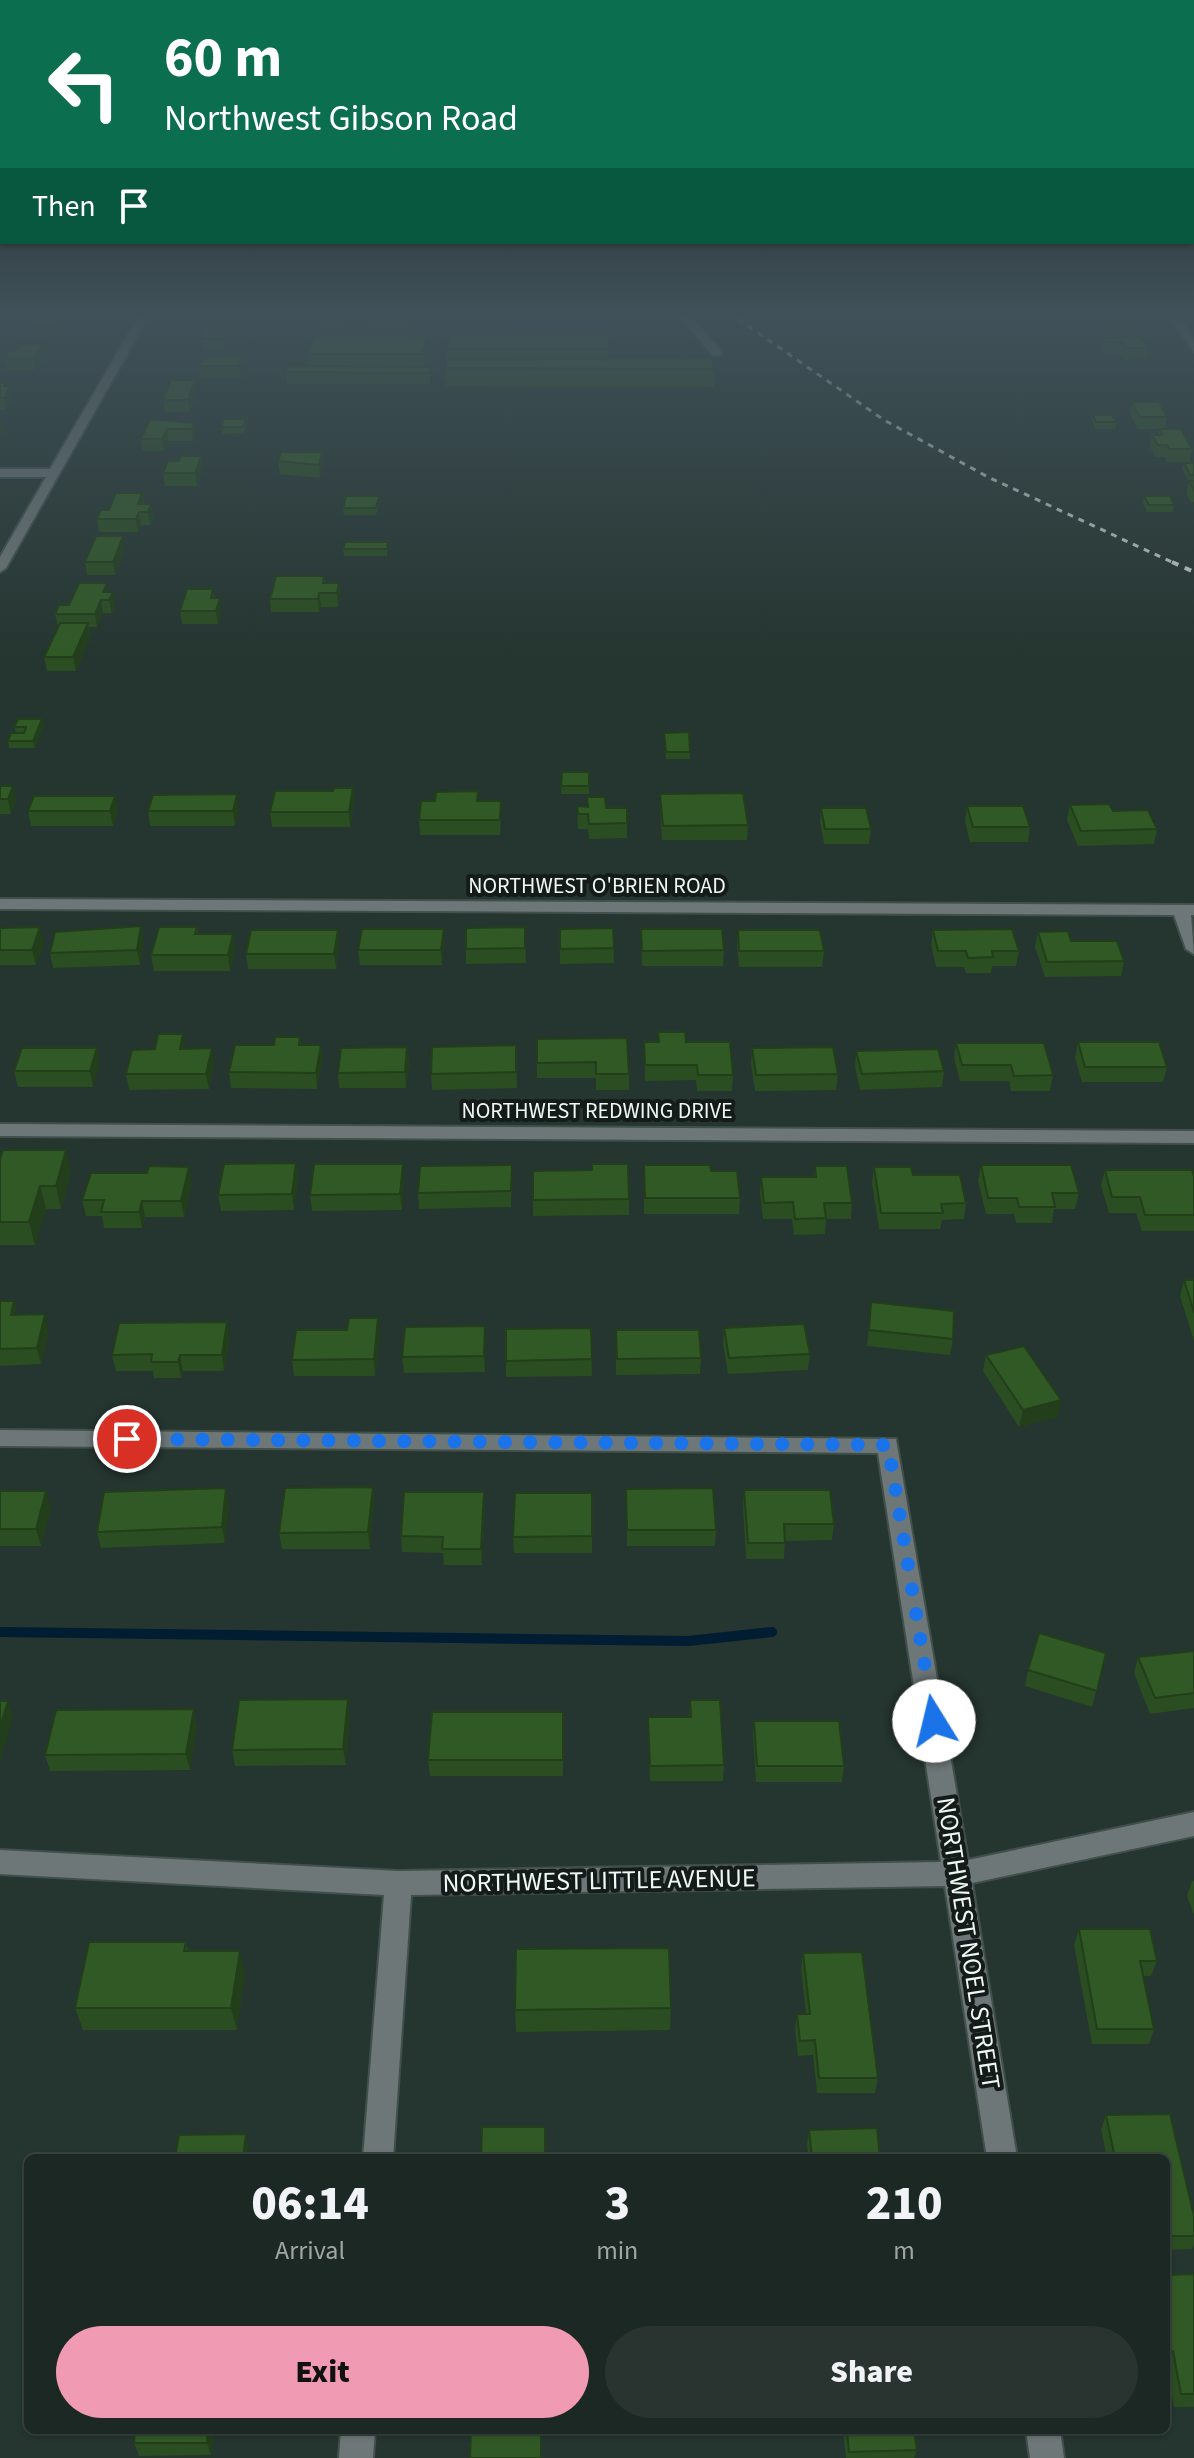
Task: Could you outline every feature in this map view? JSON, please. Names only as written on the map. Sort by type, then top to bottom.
[{"type":"street","points":[[0,568],[80,427]]},
{"type":"street","points":[[0,473],[54,473]]},
{"type":"street","name":"NORTHWEST O'BRIEN ROAD","points":[[0,904],[1188,910]]},
{"type":"street","points":[[1188,910],[1194,949]]},
{"type":"street","name":"NORTHWEST REDWING DRIVE","points":[[0,1130],[1194,1137]]},
{"type":"street","name":"NORTHWEST NOEL STREET","points":[[0,1438],[888,1445],[1001,2154]]},
{"type":"street","name":"NORTHWEST LITTLE AVENUE","points":[[0,1862],[398,1883],[959,1874],[1194,1824]]},
{"type":"street","points":[[378,2154],[398,1883]]},
{"type":"street","points":[[356,2458],[358,2434]]},
{"type":"street","points":[[1044,2434],[1047,2458]]},
{"type":"building","points":[[147,427],[193,427],[167,429],[162,439],[141,439]]},
{"type":"building","points":[[1159,429],[1181,429],[1192,449],[1169,449],[1167,445],[1158,445],[1152,435],[1162,435]]},
{"type":"building","points":[[281,452],[322,452],[319,465],[278,461]]},
{"type":"building","points":[[181,456],[201,456],[195,473],[163,473],[168,461],[179,461]]},
{"type":"building","points":[[1184,463],[1194,463],[1194,475],[1190,475]]},
{"type":"building","points":[[116,493],[142,493],[138,504],[151,504],[148,512],[139,512],[136,519],[97,519],[101,510],[109,510]]},
{"type":"building","points":[[346,496],[379,496],[376,508],[343,508]]},
{"type":"building","points":[[1144,496],[1170,496],[1174,505],[1149,505]]},
{"type":"building","points":[[96,536],[123,536],[113,562],[85,562]]},
{"type":"building","points":[[345,542],[388,542],[387,549],[343,549]]},
{"type":"building","points":[[276,576],[324,576],[323,583],[339,583],[337,593],[319,593],[318,599],[270,599]]},
{"type":"building","points":[[79,583],[107,583],[103,592],[113,592],[109,600],[101,600],[95,614],[55,614],[59,605],[69,605]]},
{"type":"building","points":[[187,589],[213,589],[211,598],[220,598],[216,611],[180,611]]},
{"type":"building","points":[[60,623],[88,623],[73,657],[44,657]]},
{"type":"building","points":[[18,719],[42,719],[33,741],[8,741],[11,733],[24,733],[26,727],[14,727]]},
{"type":"building","points":[[689,732],[690,752],[666,752],[664,733]]},
{"type":"building","points":[[562,772],[589,772],[589,786],[561,786]]},
{"type":"building","points":[[0,786],[13,786],[8,799],[0,799]]},
{"type":"building","points":[[334,788],[353,788],[349,812],[270,812],[275,791],[333,791]]},
{"type":"building","points":[[478,791],[477,801],[501,801],[500,820],[419,820],[421,801],[435,801],[436,792]]},
{"type":"building","points":[[743,793],[748,825],[663,826],[660,794]]},
{"type":"building","points":[[237,794],[233,811],[148,811],[153,795]]},
{"type":"building","points":[[34,796],[115,796],[110,811],[28,811]]},
{"type":"building","points":[[587,797],[605,797],[606,808],[627,808],[627,823],[589,824],[588,814],[578,814],[577,806],[588,807]]},
{"type":"building","points":[[1109,804],[1113,811],[1148,810],[1157,829],[1081,831],[1070,805]]},
{"type":"building","points":[[967,806],[1023,806],[1030,827],[973,827]]},
{"type":"building","points":[[821,808],[866,808],[871,829],[825,829]]},
{"type":"building","points":[[141,926],[137,950],[50,953],[55,932]]},
{"type":"building","points":[[40,927],[32,950],[0,950],[0,928]]},
{"type":"building","points":[[159,927],[197,927],[195,934],[233,934],[228,955],[151,955]]},
{"type":"building","points":[[525,927],[525,948],[466,949],[466,928]]},
{"type":"building","points":[[613,928],[614,948],[560,949],[560,929]]},
{"type":"building","points":[[362,929],[444,929],[441,950],[358,950]]},
{"type":"building","points":[[641,929],[722,929],[724,950],[642,951]]},
{"type":"building","points":[[1012,929],[1019,951],[992,951],[993,957],[968,958],[966,951],[938,951],[933,930]]},
{"type":"building","points":[[251,930],[338,930],[334,954],[246,954]]},
{"type":"building","points":[[738,930],[820,930],[824,951],[739,951]]},
{"type":"building","points":[[1068,931],[1071,941],[1117,941],[1124,961],[1047,962],[1038,932]]},
{"type":"building","points":[[658,1032],[685,1032],[686,1042],[730,1042],[733,1075],[698,1075],[697,1065],[645,1065],[644,1042],[659,1042]]},
{"type":"building","points":[[158,1034],[183,1034],[180,1049],[212,1048],[206,1074],[126,1074],[132,1050],[155,1049]]},
{"type":"building","points":[[275,1037],[300,1037],[299,1045],[321,1045],[316,1073],[229,1072],[235,1045],[274,1045]]},
{"type":"building","points":[[627,1038],[629,1074],[596,1074],[596,1062],[537,1063],[537,1039]]},
{"type":"building","points":[[1078,1042],[1159,1042],[1167,1067],[1085,1067]]},
{"type":"building","points":[[956,1043],[1044,1043],[1053,1075],[1014,1076],[1011,1065],[962,1065]]},
{"type":"building","points":[[516,1045],[516,1072],[431,1074],[432,1047]]},
{"type":"building","points":[[407,1047],[405,1072],[338,1073],[341,1048]]},
{"type":"building","points":[[833,1047],[838,1074],[756,1075],[752,1048]]},
{"type":"building","points":[[22,1048],[97,1048],[90,1071],[14,1071]]},
{"type":"building","points":[[938,1049],[944,1071],[862,1074],[856,1051]]},
{"type":"building","points":[[3,1150],[66,1150],[56,1186],[40,1186],[29,1222],[0,1222],[0,1159]]},
{"type":"building","points":[[296,1163],[292,1194],[218,1195],[224,1164]]},
{"type":"building","points":[[314,1164],[403,1164],[400,1194],[310,1195]]},
{"type":"building","points":[[592,1164],[628,1164],[629,1199],[533,1200],[533,1171],[592,1170]]},
{"type":"building","points":[[512,1165],[511,1191],[418,1193],[420,1166]]},
{"type":"building","points":[[644,1165],[710,1165],[711,1171],[737,1171],[740,1198],[645,1198]]},
{"type":"building","points":[[981,1165],[1071,1165],[1079,1193],[1052,1193],[1055,1207],[1019,1207],[1017,1198],[988,1198]]},
{"type":"building","points":[[149,1166],[189,1167],[181,1201],[142,1201],[139,1212],[101,1212],[104,1200],[82,1200],[91,1173],[147,1173]]},
{"type":"building","points":[[815,1166],[847,1166],[852,1203],[824,1203],[826,1218],[795,1219],[793,1202],[764,1203],[761,1177],[816,1177]]},
{"type":"building","points":[[874,1167],[911,1167],[913,1175],[960,1175],[966,1203],[941,1204],[943,1213],[881,1213]]},
{"type":"building","points":[[1105,1170],[1192,1170],[1194,1215],[1145,1215],[1140,1197],[1112,1197]]},
{"type":"building","points":[[1184,1280],[1194,1280],[1194,1312]]},
{"type":"building","points":[[0,1301],[14,1301],[11,1315],[45,1314],[37,1348],[0,1349]]},
{"type":"building","points":[[871,1302],[954,1311],[953,1339],[869,1330]]},
{"type":"building","points":[[349,1318],[378,1318],[374,1359],[292,1360],[296,1330],[347,1330]]},
{"type":"building","points":[[227,1322],[222,1355],[180,1355],[178,1362],[151,1362],[152,1354],[112,1355],[119,1323]]},
{"type":"building","points":[[804,1324],[810,1354],[729,1358],[724,1328]]},
{"type":"building","points":[[485,1326],[484,1356],[402,1357],[405,1327]]},
{"type":"building","points":[[591,1328],[592,1359],[506,1361],[506,1329]]},
{"type":"building","points":[[616,1330],[699,1330],[701,1358],[617,1359]]},
{"type":"building","points":[[1024,1346],[1061,1400],[1023,1410],[986,1355]]},
{"type":"building","points":[[373,1487],[368,1532],[279,1533],[285,1488]]},
{"type":"building","points":[[226,1488],[222,1527],[97,1532],[104,1492]]},
{"type":"building","points":[[713,1488],[716,1530],[627,1530],[626,1489]]},
{"type":"building","points":[[744,1490],[830,1490],[834,1524],[784,1524],[785,1543],[748,1543]]},
{"type":"building","points":[[0,1491],[46,1491],[36,1529],[0,1529]]},
{"type":"building","points":[[404,1492],[484,1492],[481,1549],[442,1549],[443,1537],[401,1536]]},
{"type":"building","points":[[515,1493],[592,1493],[592,1536],[513,1537]]},
{"type":"building","points":[[1039,1633],[1106,1653],[1097,1691],[1028,1670]]},
{"type":"building","points":[[1194,1651],[1194,1693],[1155,1698],[1138,1657]]},
{"type":"building","points":[[348,1699],[343,1749],[232,1750],[239,1700]]},
{"type":"building","points":[[690,1700],[720,1700],[724,1765],[650,1766],[648,1717],[691,1717]]},
{"type":"building","points":[[0,1701],[8,1701],[0,1728]]},
{"type":"building","points":[[194,1709],[186,1754],[45,1755],[56,1710]]},
{"type":"building","points":[[432,1712],[563,1712],[563,1760],[428,1760]]},
{"type":"building","points":[[754,1721],[839,1721],[844,1766],[757,1766]]},
{"type":"building","points":[[1079,1929],[1150,1929],[1157,1961],[1140,1961],[1154,2029],[1097,2029]]},
{"type":"building","points":[[89,1942],[186,1942],[184,1951],[240,1951],[231,2008],[75,2008]]},
{"type":"building","points":[[669,1948],[671,2008],[515,2010],[516,1949]]},
{"type":"building","points":[[862,1952],[878,2078],[819,2078],[815,2040],[800,2041],[797,2014],[810,2014],[803,1953]]},
{"type":"building","points":[[1170,2114],[1194,2216],[1194,2236],[1170,2236],[1170,2154],[1114,2154],[1106,2115]]},
{"type":"building","points":[[482,2127],[545,2127],[545,2154],[481,2154]]},
{"type":"building","points":[[877,2128],[880,2154],[812,2154],[809,2130]]},
{"type":"building","points":[[246,2134],[244,2154],[176,2154],[179,2135]]},
{"type":"building","points":[[1194,2274],[1194,2394],[1181,2394],[1173,2351],[1170,2351],[1170,2275]]},
{"type":"building","points":[[135,2434],[208,2434],[207,2443],[134,2443]]},
{"type":"building","points":[[471,2434],[541,2434],[541,2458],[470,2458]]},
{"type":"building","points":[[847,2434],[915,2434],[917,2450],[849,2452]]},
{"type":"waterway","points":[[0,1632],[688,1641],[772,1632]]},
{"type":"railway","points":[[896,427],[988,477],[1176,564]]},
{"type":"railway","points":[[1172,562],[1194,572]]},
{"type":"route","points":[[127,1439],[888,1445],[934,1721]]}]
